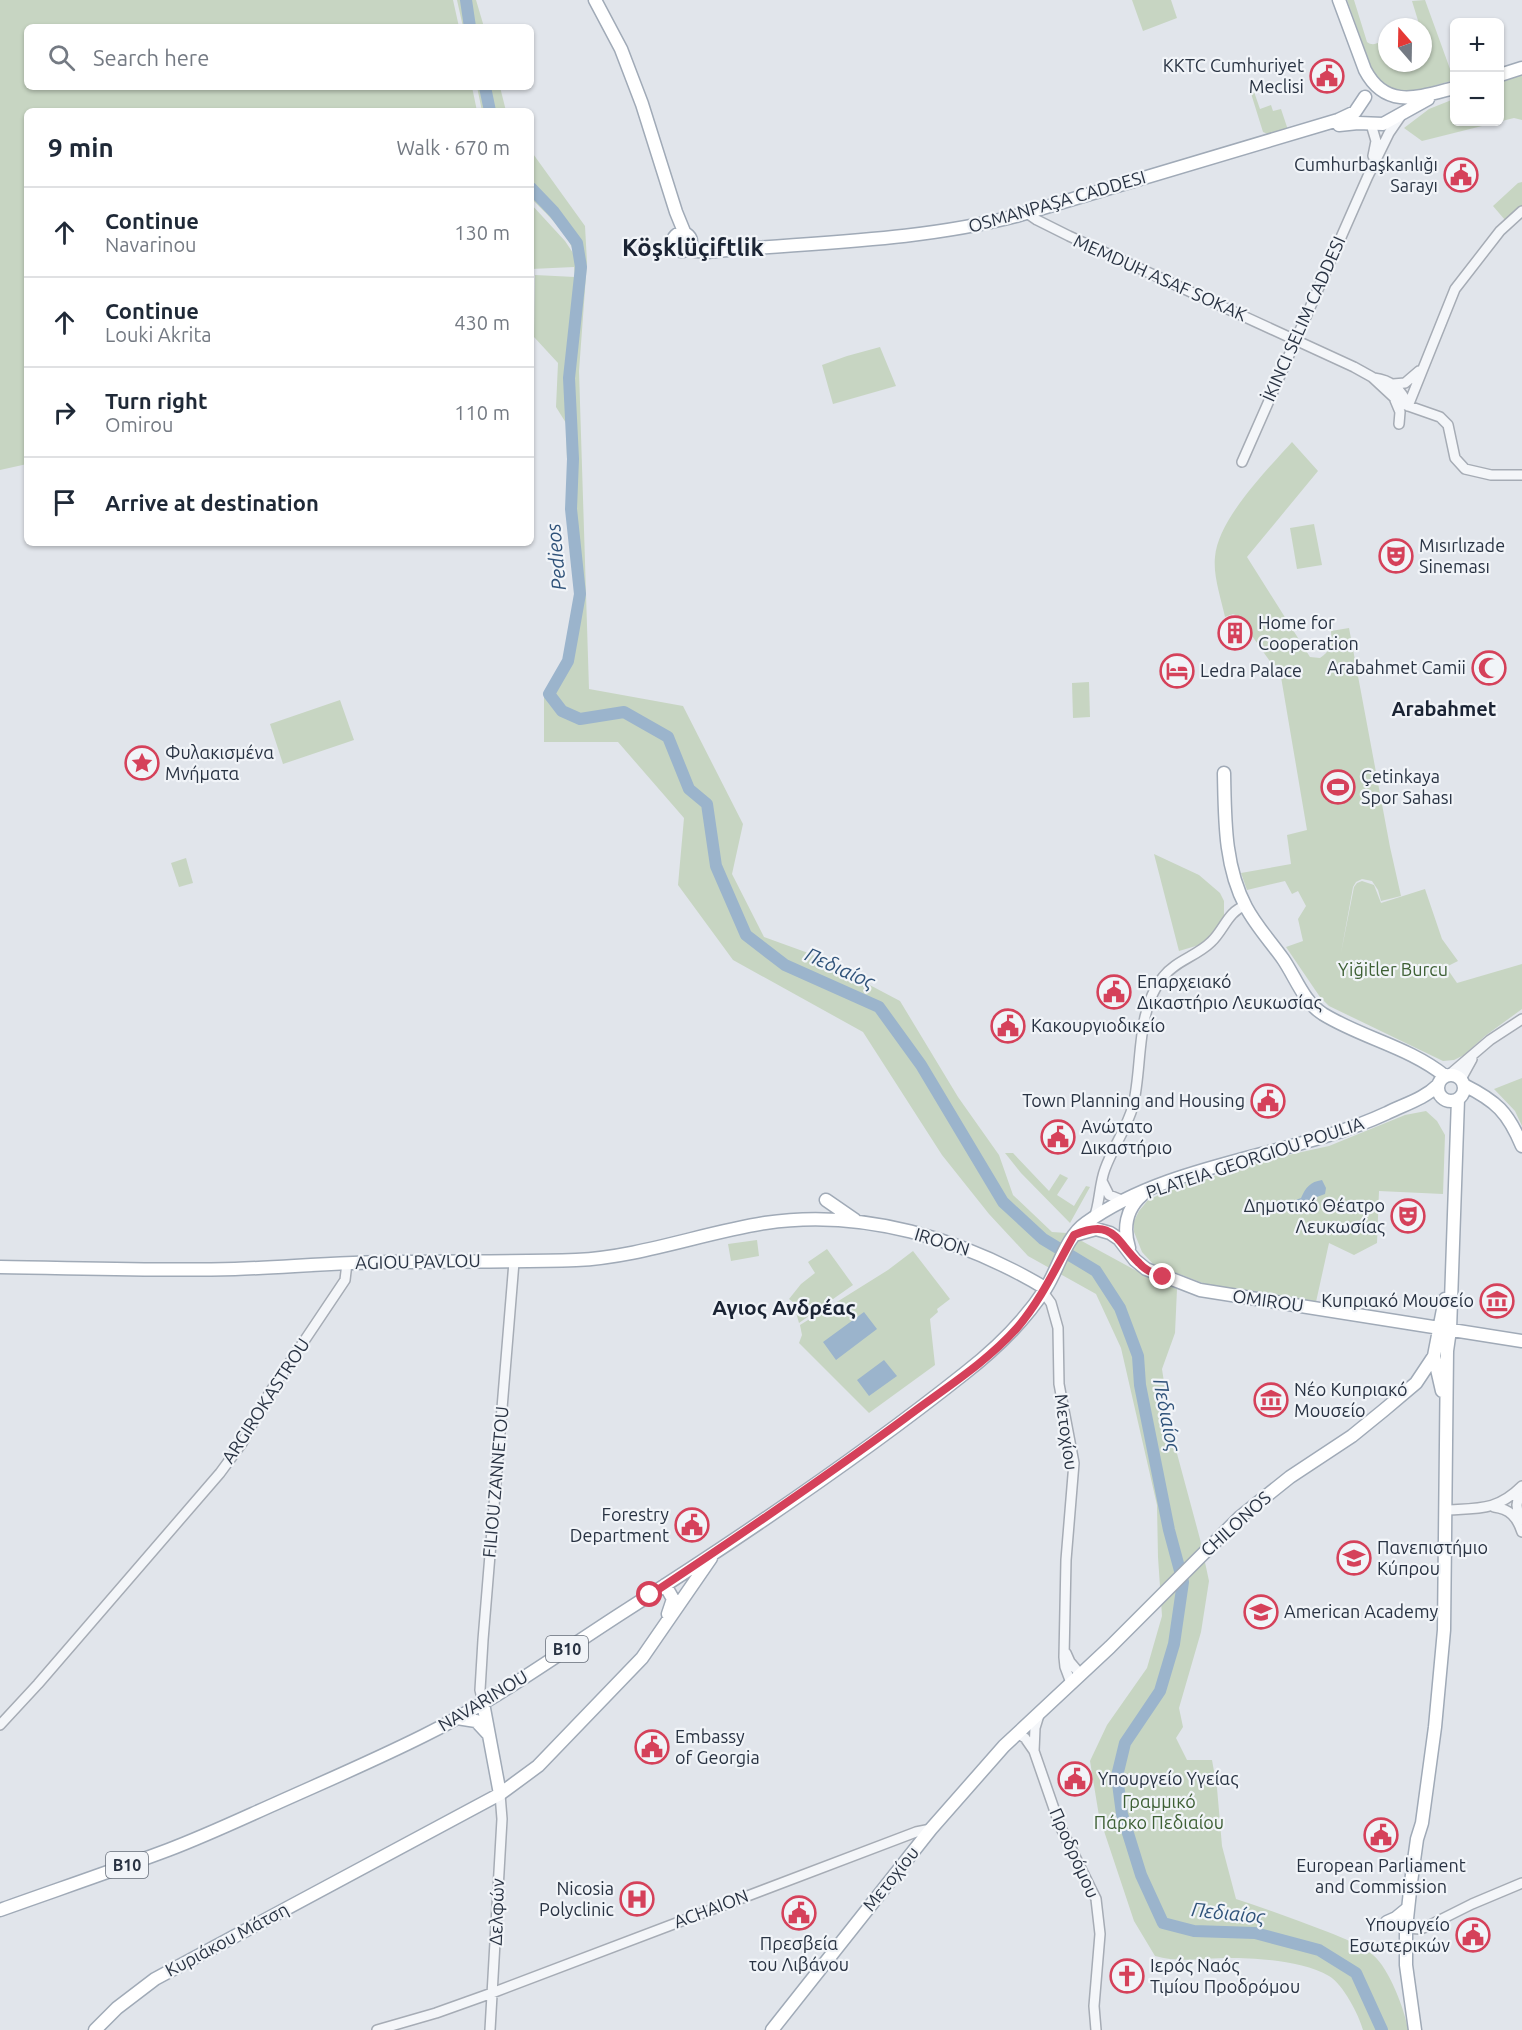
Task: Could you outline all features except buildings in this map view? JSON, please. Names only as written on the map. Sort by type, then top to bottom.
[{"type":"main road","name":"OSMANPAŞA CADDESI","points":[[593,0],[627,66],[642,104],[684,240],[707,252],[835,243],[957,230],[1027,213],[1311,129],[1352,115],[1365,97]]},
{"type":"main road","points":[[1340,0],[1371,80],[1385,93],[1407,98],[1450,89]]},
{"type":"main road","points":[[1359,54],[1365,79],[1365,110],[1371,124]]},
{"type":"main road","points":[[1504,74],[1522,68]]},
{"type":"main road","name":"OSMANPAŞA CADDESI","points":[[1311,129],[1352,123],[1387,123],[1423,102],[1450,90]]},
{"type":"main road","points":[[1224,773],[1227,843],[1245,906],[1283,958],[1303,993],[1313,1006],[1326,1016],[1408,1052],[1431,1065],[1444,1078]]},
{"type":"main road","points":[[1444,1078],[1454,1075],[1492,1100],[1508,1119],[1522,1146]]},
{"type":"main road","points":[[1444,1078],[1439,1093],[1452,1099]]},
{"type":"main road","name":"PLATEIA GEORGIOU POULIA","points":[[1074,1236],[1084,1224],[1148,1191],[1190,1175],[1345,1130],[1428,1095],[1444,1078]]},
{"type":"main road","points":[[1452,1099],[1463,1092],[1462,1082]]},
{"type":"main road","points":[[1447,1424],[1436,1361],[1445,1329],[1453,1248],[1456,1135],[1452,1099]]},
{"type":"main road","points":[[1131,1254],[1126,1238],[1127,1221],[1133,1204],[1148,1191]]},
{"type":"main road","points":[[817,1219],[825,1212],[826,1200],[859,1222]]},
{"type":"main road","name":"AGIOU PAVLOU","points":[[0,1267],[235,1269],[347,1263],[514,1262],[581,1259],[607,1256],[765,1223],[831,1220]]},
{"type":"main road","name":"IROON","points":[[831,1220],[859,1222],[925,1236],[976,1252],[1020,1273],[1044,1290]]},
{"type":"main road","name":"OMIROU","points":[[1074,1236],[1091,1229],[1104,1230],[1119,1239],[1140,1265],[1154,1274],[1200,1290],[1522,1341]]},
{"type":"main road","name":"B10","points":[[1044,1290],[1074,1236]]},
{"type":"main road","name":"NAVARINOU","points":[[0,1910],[171,1849],[369,1762],[483,1703],[715,1552],[877,1439],[987,1356],[1017,1327],[1044,1290]]},
{"type":"main road","points":[[1422,2030],[1407,1909],[1435,1727],[1444,1630],[1447,1424],[1445,1329]]},
{"type":"main road","name":"CHILONOS","points":[[1071,1683],[1160,1597],[1207,1547],[1290,1477],[1352,1436],[1418,1382],[1447,1351]]},
{"type":"main road","points":[[1418,1382],[1433,1381],[1443,1398]]},
{"type":"main road","name":"Κυριάκου Μάτση","points":[[95,2030],[117,2008],[155,1979],[500,1794],[525,1777],[642,1658],[715,1552]]},
{"type":"main road","points":[[664,1626],[673,1599],[665,1585]]},
{"type":"main road","points":[[650,1595],[663,1597],[670,1609]]},
{"type":"main road","points":[[1042,1710],[1071,1683]]},
{"type":"main road","points":[[483,1703],[500,1794]]},
{"type":"main road","name":"Μετοχίου","points":[[772,2030],[931,1829],[1017,1733],[1042,1710]]},
{"type":"main road","points":[[457,1718],[479,1722],[489,1736]]},
{"type":"main road","points":[[495,1766],[508,1777],[525,1777]]},
{"type":"main road","points":[[1415,2030],[1406,1965],[1409,1929],[1423,1839],[1422,1823]]},
{"type":"main road","points":[[1387,1922],[1407,1909]]},
{"type":"street","name":"İKINCI SELIM CADDESI","points":[[1242,462],[1368,176],[1389,133],[1404,113]]},
{"type":"street","name":"İKINCI SELIM CADDESI","points":[[1368,176],[1376,145],[1371,124]]},
{"type":"street","points":[[1408,406],[1455,289],[1500,231],[1522,211]]},
{"type":"street","name":"MEMDUH ASAF SOKAK","points":[[1027,213],[1079,241],[1295,338],[1372,377]]},
{"type":"street","points":[[1372,377],[1400,385],[1408,381],[1424,365]]},
{"type":"street","points":[[1372,377],[1400,403],[1434,413],[1445,421],[1455,458],[1465,470],[1491,476],[1522,475]]},
{"type":"street","points":[[1394,384],[1408,406]]},
{"type":"street","points":[[1392,395],[1400,412],[1399,424]]},
{"type":"street","points":[[1094,1218],[1105,1168],[1132,1109],[1145,1022],[1159,983],[1164,975],[1177,964],[1210,944],[1223,929],[1233,912],[1245,906]]},
{"type":"street","points":[[1444,1078],[1490,1040],[1522,1019]]},
{"type":"street","points":[[1462,1082],[1474,1055]]},
{"type":"street","points":[[1102,1181],[1109,1195],[1125,1201]]},
{"type":"street","name":"FILIOU ZANNETOU","points":[[483,1703],[480,1690],[483,1640],[514,1262]]},
{"type":"street","name":"ARGIROKASTROU","points":[[0,1725],[220,1473],[242,1443],[270,1392],[345,1280],[347,1263]]},
{"type":"street","name":"Μετοχίου","points":[[1044,1290],[1051,1303],[1058,1328],[1059,1384],[1074,1463],[1066,1560],[1064,1648],[1064,1661],[1071,1683]]},
{"type":"street","points":[[1491,1506],[1503,1501],[1521,1487]]},
{"type":"street","points":[[1521,1487],[1517,1505],[1521,1528]]},
{"type":"street","points":[[1445,1510],[1491,1506],[1505,1508],[1521,1528]]},
{"type":"street","points":[[1064,1648],[1070,1662],[1081,1675]]},
{"type":"street","name":"Προδρόμου","points":[[1034,1751],[1035,1726],[1042,1710]]},
{"type":"street","name":"Προδρόμου","points":[[1017,1733],[1034,1751],[1060,1826],[1096,1899],[1100,1934],[1094,2006],[1096,2030]]},
{"type":"street","name":"Δελφών","points":[[490,2030],[502,1819],[500,1794]]},
{"type":"street","name":"ACHAION","points":[[377,2030],[436,2013],[492,1993],[803,1874],[916,1832],[931,1829]]},
{"type":"street","points":[[1409,1929],[1426,1927],[1522,1882]]},
{"type":"green space","points":[[0,0],[453,0],[458,24],[24,24],[24,90],[473,90],[476,108],[24,108],[24,465],[0,470]]},
{"type":"green space","points":[[457,0],[476,0],[483,24],[462,24]]},
{"type":"green space","points":[[1132,0],[1171,0],[1177,18],[1143,31]]},
{"type":"green space","points":[[1347,0],[1354,0],[1367,42],[1378,43],[1378,72],[1432,72],[1432,19],[1450,69],[1450,81],[1406,94],[1377,83]]},
{"type":"green space","points":[[1425,0],[1432,18],[1417,18],[1412,1]]},
{"type":"green space","points":[[1522,73],[1522,120],[1514,118],[1504,121],[1504,80]]},
{"type":"green space","points":[[1252,86],[1260,109],[1271,105],[1273,111],[1281,109],[1289,133],[1275,137],[1263,132],[1249,87]]},
{"type":"green space","points":[[478,90],[501,90],[505,108],[481,108]]},
{"type":"green space","points":[[1450,101],[1450,126],[1482,126],[1422,141],[1404,128],[1429,109]]},
{"type":"green space","name":"Γραμμικό Πάρκο Πεδιαίου","points":[[534,155],[585,226],[587,262],[579,371],[589,689],[683,706],[743,824],[732,874],[764,937],[811,954],[900,1001],[958,1097],[999,1155],[1013,1195],[1052,1232],[1067,1233],[1135,1270],[1177,1289],[1175,1333],[1162,1369],[1172,1435],[1209,1581],[1201,1632],[1179,1708],[1183,1727],[1176,1738],[1187,1760],[1212,1760],[1222,1846],[1236,1899],[1340,1937],[1373,1955],[1385,1969],[1395,1990],[1408,2030],[1363,2030],[1354,2008],[1340,1986],[1329,1976],[1306,1967],[1280,1961],[1253,1959],[1182,1960],[1155,1956],[1134,1921],[1099,1816],[1090,1761],[1107,1725],[1147,1668],[1162,1616],[1157,1505],[1121,1348],[1096,1294],[1028,1256],[989,1214],[942,1155],[863,1032],[733,960],[678,885],[684,818],[618,742],[544,742],[544,695],[563,665],[576,594],[568,496],[566,423],[556,407],[558,363],[534,337],[535,275],[575,277],[574,267],[534,269],[534,207],[573,253],[568,239],[534,201]]},
{"type":"green space","points":[[1522,182],[1522,206],[1505,220],[1493,206]]},
{"type":"green space","points":[[880,347],[896,386],[833,404],[822,365]]},
{"type":"green space","name":"Yiğitler Burcu","points":[[1292,442],[1318,471],[1247,557],[1310,657],[1320,658],[1329,650],[1331,631],[1349,628],[1401,896],[1381,901],[1378,890],[1372,881],[1362,879],[1356,882],[1353,887],[1341,953],[1354,887],[1362,881],[1374,885],[1381,903],[1425,889],[1442,939],[1458,961],[1446,967],[1457,983],[1522,964],[1522,1009],[1485,1036],[1464,1055],[1454,1060],[1443,1061],[1329,1006],[1320,997],[1286,947],[1303,941],[1298,919],[1306,906],[1298,891],[1292,894],[1285,881],[1247,890],[1241,873],[1291,864],[1287,835],[1307,830],[1281,677],[1238,616],[1233,614],[1225,617],[1216,579],[1215,557],[1218,542],[1234,511]]},
{"type":"green space","points":[[1314,524],[1322,565],[1297,569],[1290,528]]},
{"type":"green space","points":[[1089,682],[1090,717],[1073,718],[1072,683]]},
{"type":"green space","points":[[340,700],[354,740],[283,764],[270,724]]},
{"type":"green space","points":[[1154,854],[1199,875],[1220,893],[1224,901],[1224,921],[1206,943],[1179,951]]},
{"type":"green space","points":[[186,858],[193,883],[179,887],[171,863]]},
{"type":"green space","points":[[1522,1078],[1522,1126],[1515,1111],[1494,1089]]},
{"type":"green space","points":[[1426,1111],[1437,1121],[1445,1135],[1443,1194],[1379,1191],[1377,1243],[1354,1255],[1329,1243],[1316,1302],[1208,1285],[1153,1264],[1142,1252],[1134,1232],[1134,1221],[1148,1200],[1176,1187],[1279,1157],[1329,1146],[1405,1115]]},
{"type":"green space","points":[[1005,1153],[1013,1153],[1049,1191],[1060,1174],[1068,1178],[1057,1195],[1074,1206],[1086,1186],[1090,1187],[1070,1223],[1021,1173]]},
{"type":"green space","points":[[757,1240],[759,1256],[731,1261],[728,1244]]},
{"type":"green space","points":[[827,1249],[853,1285],[799,1323],[793,1302],[789,1299],[801,1284],[815,1273],[808,1262]]},
{"type":"green space","points":[[913,1251],[950,1299],[937,1309],[938,1312],[930,1319],[935,1365],[869,1413],[799,1343],[802,1335],[800,1325],[888,1270]]},
{"type":"water","points":[[1322,1180],[1326,1188],[1325,1194],[1295,1205],[1293,1201],[1301,1198],[1309,1186]]},
{"type":"water","points":[[864,1312],[877,1329],[836,1360],[823,1342]]},
{"type":"water","points":[[884,1360],[897,1376],[869,1396],[857,1380]]},
{"type":"waterway","points":[[466,0],[470,24]]},
{"type":"waterway","points":[[486,90],[489,108]]},
{"type":"waterway","name":"Πεδιαίος","points":[[534,191],[554,212],[577,243],[581,267],[569,378],[573,459],[571,509],[580,594],[568,661],[549,694],[562,711],[580,719],[624,712],[668,737],[689,789],[707,804],[716,866],[746,935],[785,965],[879,1007],[921,1065],[1003,1202],[1043,1239],[1096,1271],[1120,1308],[1138,1356],[1140,1385],[1169,1530],[1183,1582],[1174,1644],[1160,1691],[1125,1743],[1117,1776],[1122,1814],[1141,1875],[1163,1923],[1194,1931],[1255,1933],[1319,1950],[1356,1973],[1382,2030]]},
{"type":"place","name":"KKTC Cumhuriyet Meclisi","points":[[1327,76]]},
{"type":"place","name":"Cumhurbaşkanlığı Sarayı","points":[[1461,175]]},
{"type":"place","name":"Mısırlızade Sineması","points":[[1396,556]]},
{"type":"place","name":"Home for Cooperation","points":[[1235,633]]},
{"type":"place","name":"Arabahmet Camii","points":[[1489,668]]},
{"type":"place","name":"Ledra Palace","points":[[1177,671]]},
{"type":"place","name":"Φυλακισμένα Μνήματα","points":[[142,763]]},
{"type":"place","name":"Çetinkaya Spor Sahası","points":[[1338,787]]},
{"type":"place","name":"Επαρχειακό Δικαστήριο Λευκωσίας","points":[[1114,992]]},
{"type":"place","name":"Κακουργιοδικείο","points":[[1008,1026]]},
{"type":"place","name":"Town Planning and Housing","points":[[1268,1101]]},
{"type":"place","name":"Ανώτατο Δικαστήριο","points":[[1058,1137]]},
{"type":"place","name":"Δημοτικό Θέατρο Λευκωσίας","points":[[1408,1216]]},
{"type":"place","name":"Κυπριακό Μουσείο","points":[[1497,1301]]},
{"type":"place","name":"Νέο Κυπριακό Μουσείο","points":[[1271,1400]]},
{"type":"place","name":"Forestry Department","points":[[692,1525]]},
{"type":"place","name":"Πανεπιστήμιο Κύπρου","points":[[1354,1558]]},
{"type":"place","name":"American Academy","points":[[1261,1612]]},
{"type":"place","name":"Embassy of Georgia","points":[[652,1747]]},
{"type":"place","name":"Υπουργείο Υγείας","points":[[1075,1779]]},
{"type":"place","name":"European Parliament and Commission","points":[[1381,1835]]},
{"type":"place","name":"Nicosia Polyclinic","points":[[637,1899]]},
{"type":"place","name":"Πρεσβεία του Λιβάνου","points":[[799,1913]]},
{"type":"place","name":"Υπουργείο Εσωτερικών","points":[[1473,1935]]},
{"type":"place","name":"Ιερός Ναός Τιμίου Προδρόμου","points":[[1127,1976]]},
{"type":"district","name":"Köşklüçiftlik","points":[[693,248]]},
{"type":"district","name":"Arabahmet","points":[[1444,709]]},
{"type":"district","name":"Αγιος Ανδρέας","points":[[784,1308]]},
{"type":"route","points":[[650,1595],[859,1452],[997,1347],[1034,1306],[1054,1275],[1074,1235],[1091,1229],[1100,1229],[1115,1235],[1140,1265],[1163,1277]]},
{"type":"water label","name":"Pedieos","points":[[556,557]]}]
